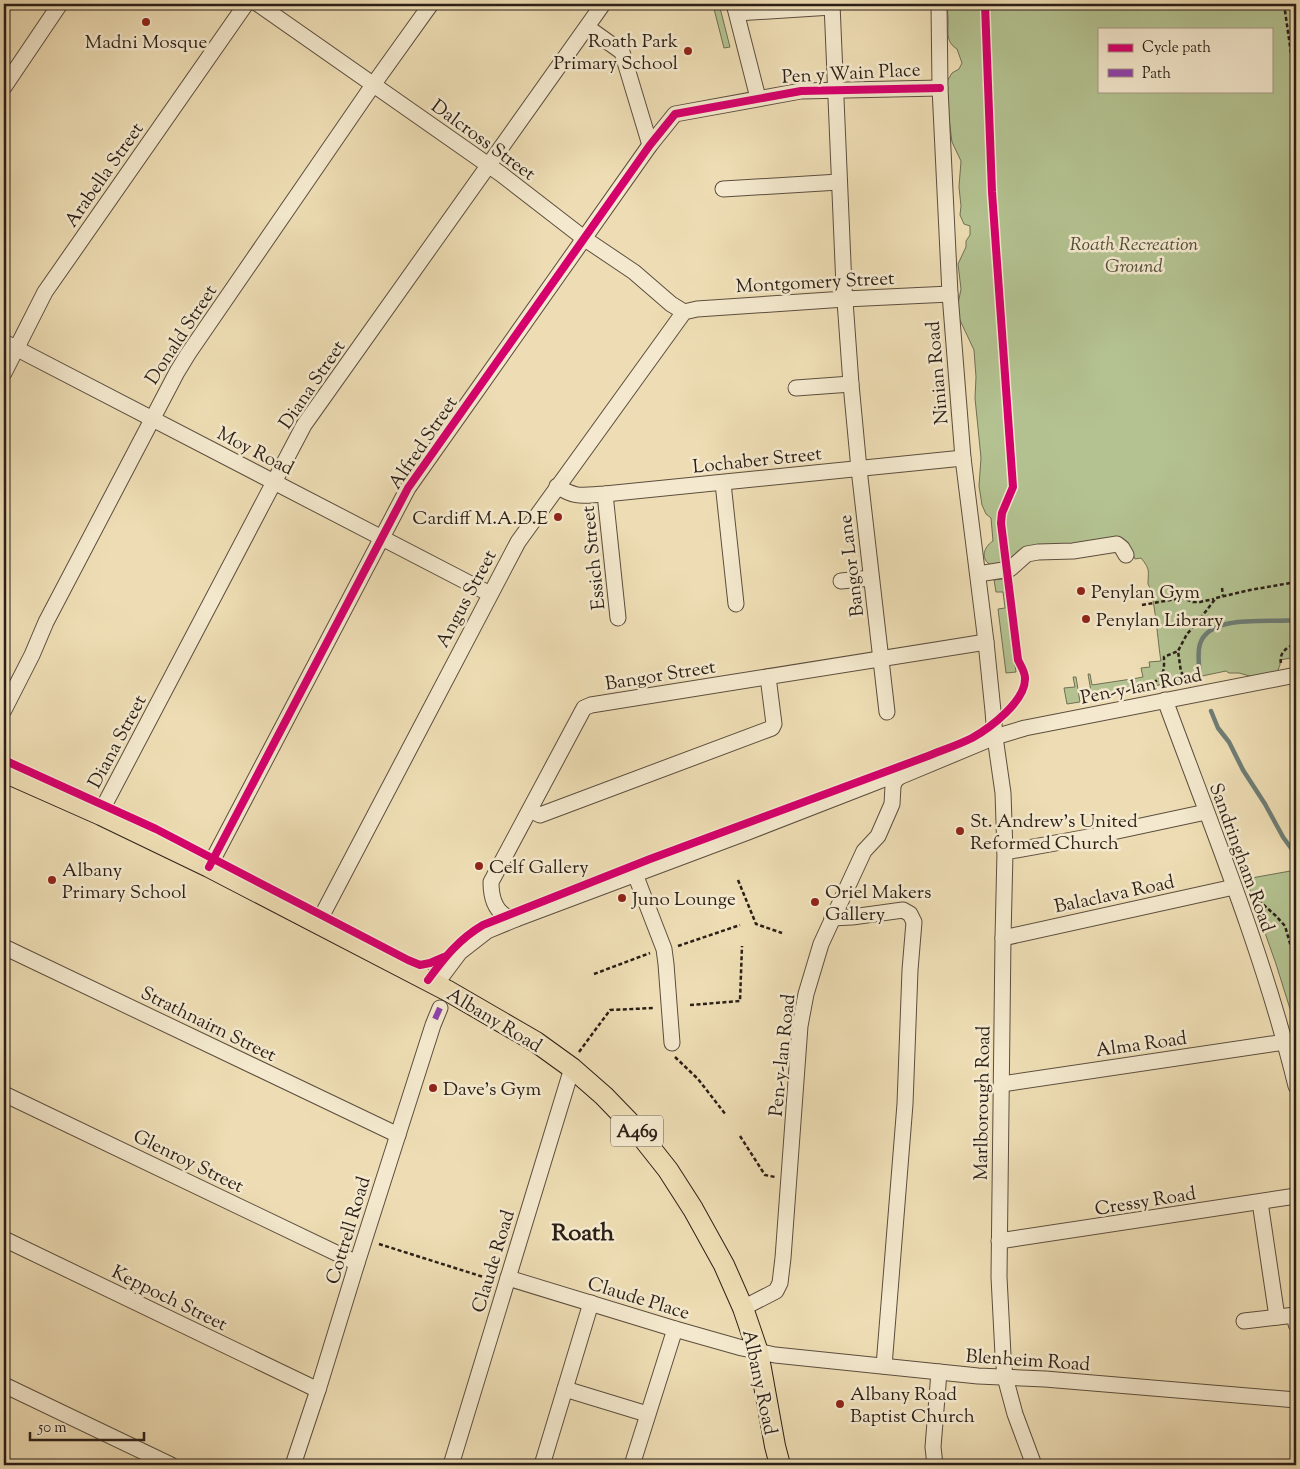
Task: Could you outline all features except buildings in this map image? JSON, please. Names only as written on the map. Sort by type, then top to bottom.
[{"type":"main road","name":"Albany Road","points":[[4,772],[101,815],[209,867],[436,984],[525,1035],[572,1068],[604,1096],[634,1127],[668,1170],[693,1209],[724,1265],[743,1308],[758,1352],[780,1465]]},
{"type":"street","points":[[4,86],[60,4]]},
{"type":"street","name":"Arabella Street","points":[[4,373],[10,345],[246,4]]},
{"type":"street","name":"Dalcross Street","points":[[258,4],[488,166],[585,239],[634,272],[671,304],[684,312]]},
{"type":"street","name":"Donald Street","points":[[4,710],[32,655],[46,622],[177,372],[373,85],[431,4]]},
{"type":"street","name":"Diana Street","points":[[101,815],[106,802],[304,425],[602,4]]},
{"type":"street","name":"Ninian Road","points":[[939,4],[940,88],[950,294],[964,458],[986,642],[995,737]]},
{"type":"street","points":[[758,98],[736,8],[832,6]]},
{"type":"street","name":"Bangor Lane","points":[[832,6],[845,299],[851,384],[887,712]]},
{"type":"street","points":[[586,27],[622,52],[650,145]]},
{"type":"street","name":"Pen y Wain Place","points":[[675,114],[801,91],[940,88]]},
{"type":"street","name":"Alfred Street","points":[[209,867],[414,479],[650,145],[675,114]]},
{"type":"street","points":[[723,189],[840,182]]},
{"type":"street","name":"Montgomery Street","points":[[684,312],[697,309],[950,294]]},
{"type":"street","name":"Angus Street","points":[[318,923],[518,542],[684,312]]},
{"type":"street","name":"Moy Road","points":[[10,345],[490,594]]},
{"type":"street","points":[[796,388],[851,384]]},
{"type":"street","name":"Lochaber Street","points":[[557,486],[575,496],[605,494],[964,458]]},
{"type":"street","points":[[723,483],[736,604]]},
{"type":"street","name":"Essich Street","points":[[605,494],[618,618]]},
{"type":"street","points":[[978,574],[1010,568],[1027,554],[1038,552],[1073,551],[1117,544],[1126,555]]},
{"type":"street","points":[[841,581],[871,578]]},
{"type":"street","name":"Bangor Street","points":[[516,919],[505,916],[498,910],[492,896],[491,882],[584,708],[591,705],[986,642]]},
{"type":"street","name":"Pen-y-lan Road","points":[[436,984],[460,952],[487,931],[879,781],[898,777],[995,737],[1025,728],[1120,711],[1165,700],[1296,675]]},
{"type":"street","points":[[530,810],[540,815],[772,728],[774,724],[768,677]]},
{"type":"street","name":"Sandringham Road","points":[[1165,700],[1237,894],[1286,1042],[1296,1086]]},
{"type":"street","name":"Marlborough Road","points":[[995,737],[1003,793],[1005,852],[999,1241],[1000,1299],[1005,1377],[1015,1414],[1034,1465]]},
{"type":"street","name":"Pen-y-lan Road","points":[[743,1308],[776,1291],[780,1283],[800,1026],[806,994],[820,944],[864,850],[878,836],[892,804],[893,786],[898,777]]},
{"type":"street","points":[[1005,852],[1094,836],[1206,812]]},
{"type":"street","points":[[635,874],[664,949],[673,1048]]},
{"type":"street","name":"Balaclava Road","points":[[1003,938],[1237,894]]},
{"type":"street","points":[[832,918],[852,918],[903,910],[910,914],[914,922],[910,970],[905,1104],[884,1366]]},
{"type":"street","name":"Strathnairn Street","points":[[4,947],[398,1135]]},
{"type":"street","name":"Cottrell Road","points":[[293,1465],[438,1014]]},
{"type":"street","name":"Alma Road","points":[[1002,1084],[1286,1042]]},
{"type":"street","name":"Claude Road","points":[[451,1465],[572,1068]]},
{"type":"street","name":"Glenroy Street","points":[[4,1094],[357,1263]]},
{"type":"street","name":"Cressy Road","points":[[999,1241],[1296,1196]]},
{"type":"street","points":[[1260,1202],[1276,1317]]},
{"type":"street","name":"Keppoch Street","points":[[4,1239],[318,1390]]},
{"type":"street","name":"Claude Place","points":[[507,1281],[591,1303],[758,1352]]},
{"type":"street","points":[[542,1465],[591,1303]]},
{"type":"street","points":[[1244,1321],[1295,1315],[1296,1324]]},
{"type":"street","points":[[632,1465],[675,1329]]},
{"type":"street","name":"Blenheim Road","points":[[758,1352],[940,1372],[1296,1400]]},
{"type":"street","points":[[935,1465],[933,1447],[940,1372]]},
{"type":"street","points":[[4,1385],[171,1465]]},
{"type":"street","points":[[565,1389],[648,1414]]},
{"type":"path","points":[[1284,4],[1296,88]]},
{"type":"path","points":[[1142,605],[1182,598],[1193,602],[1200,602],[1250,590],[1296,582]]},
{"type":"path","points":[[1222,588],[1223,597]]},
{"type":"path","points":[[1188,680],[1180,672],[1178,651],[1187,634],[1216,598]]},
{"type":"path","points":[[1281,664],[1280,656],[1282,652],[1296,644]]},
{"type":"path","points":[[1149,687],[1162,675],[1164,657],[1178,651]]},
{"type":"path","points":[[738,880],[756,924],[782,933]]},
{"type":"path","points":[[1237,894],[1256,898],[1285,926],[1296,964]]},
{"type":"path","points":[[674,948],[740,925]]},
{"type":"path","points":[[690,1005],[740,1001],[742,946]]},
{"type":"path","points":[[594,974],[651,952]]},
{"type":"path","points":[[583,1048],[610,1010],[652,1008]]},
{"type":"path","points":[[673,1048],[726,1115]]},
{"type":"path","points":[[740,1136],[765,1175],[772,1176]]},
{"type":"path","points":[[365,1239],[507,1281]]},
{"type":"green space","points":[[719,4],[730,47],[724,48],[713,5]]},
{"type":"green space","name":"Roath Recreation Ground","points":[[945,4],[1296,4],[1296,657],[1280,660],[1276,675],[1260,679],[1226,671],[1092,697],[1088,674],[1090,674],[1092,685],[1138,678],[1143,677],[1141,668],[1150,667],[1149,662],[1161,661],[1154,609],[1148,584],[1148,571],[1141,558],[1135,559],[1131,550],[1118,539],[1000,568],[988,563],[984,557],[988,545],[993,541],[991,518],[986,514],[982,505],[979,486],[981,458],[975,398],[974,350],[959,318],[958,304],[961,289],[958,264],[970,235],[970,226],[964,224],[960,215],[959,187],[961,161],[952,142],[946,83],[952,73],[959,69],[962,63],[957,49],[950,42],[948,14]]},
{"type":"green space","points":[[1003,579],[1016,672],[1006,673],[998,609],[1005,608],[1003,592],[996,592],[994,580]]},
{"type":"green space","points":[[1073,677],[1076,677],[1080,702],[1067,704],[1064,688],[1075,687]]},
{"type":"green space","points":[[1296,870],[1296,1028],[1246,879]]},
{"type":"waterway","points":[[1200,675],[1198,656],[1200,644],[1206,634],[1215,628],[1242,621],[1296,620]]},
{"type":"waterway","points":[[1211,711],[1218,728],[1229,742],[1243,770],[1283,837],[1296,855]]},
{"type":"marked path","points":[[435,1019],[440,1008]]},
{"type":"cycle path","points":[[428,980],[452,950],[474,930],[483,925],[650,859],[961,743],[997,721],[1020,696],[1024,687],[1025,676],[1018,660],[1001,523],[1002,513],[1013,487],[992,192],[985,4]]},
{"type":"cycle path","points":[[209,867],[408,488],[650,145],[675,114],[801,91],[940,88]]},
{"type":"cycle path","points":[[4,760],[156,829],[408,960],[420,965],[444,957]]},
{"type":"place","name":"Madni Mosque","points":[[146,22]]},
{"type":"place","name":"Roath Park Primary School","points":[[688,51]]},
{"type":"place","name":"Cardiff M.A.D.E","points":[[558,517]]},
{"type":"place","name":"Penylan Gym","points":[[1081,591]]},
{"type":"place","name":"Penylan Library","points":[[1086,619]]},
{"type":"place","name":"St. Andrew's United Reformed Church","points":[[960,831]]},
{"type":"place","name":"Celf Gallery","points":[[479,866]]},
{"type":"place","name":"Albany Primary School","points":[[52,880]]},
{"type":"place","name":"Juno Lounge","points":[[622,898]]},
{"type":"place","name":"Oriel Makers Gallery","points":[[815,902]]},
{"type":"place","name":"Dave's Gym","points":[[433,1088]]},
{"type":"place","name":"Albany Road Baptist Church","points":[[840,1404]]},
{"type":"district","name":"Roath","points":[[583,1232]]}]
